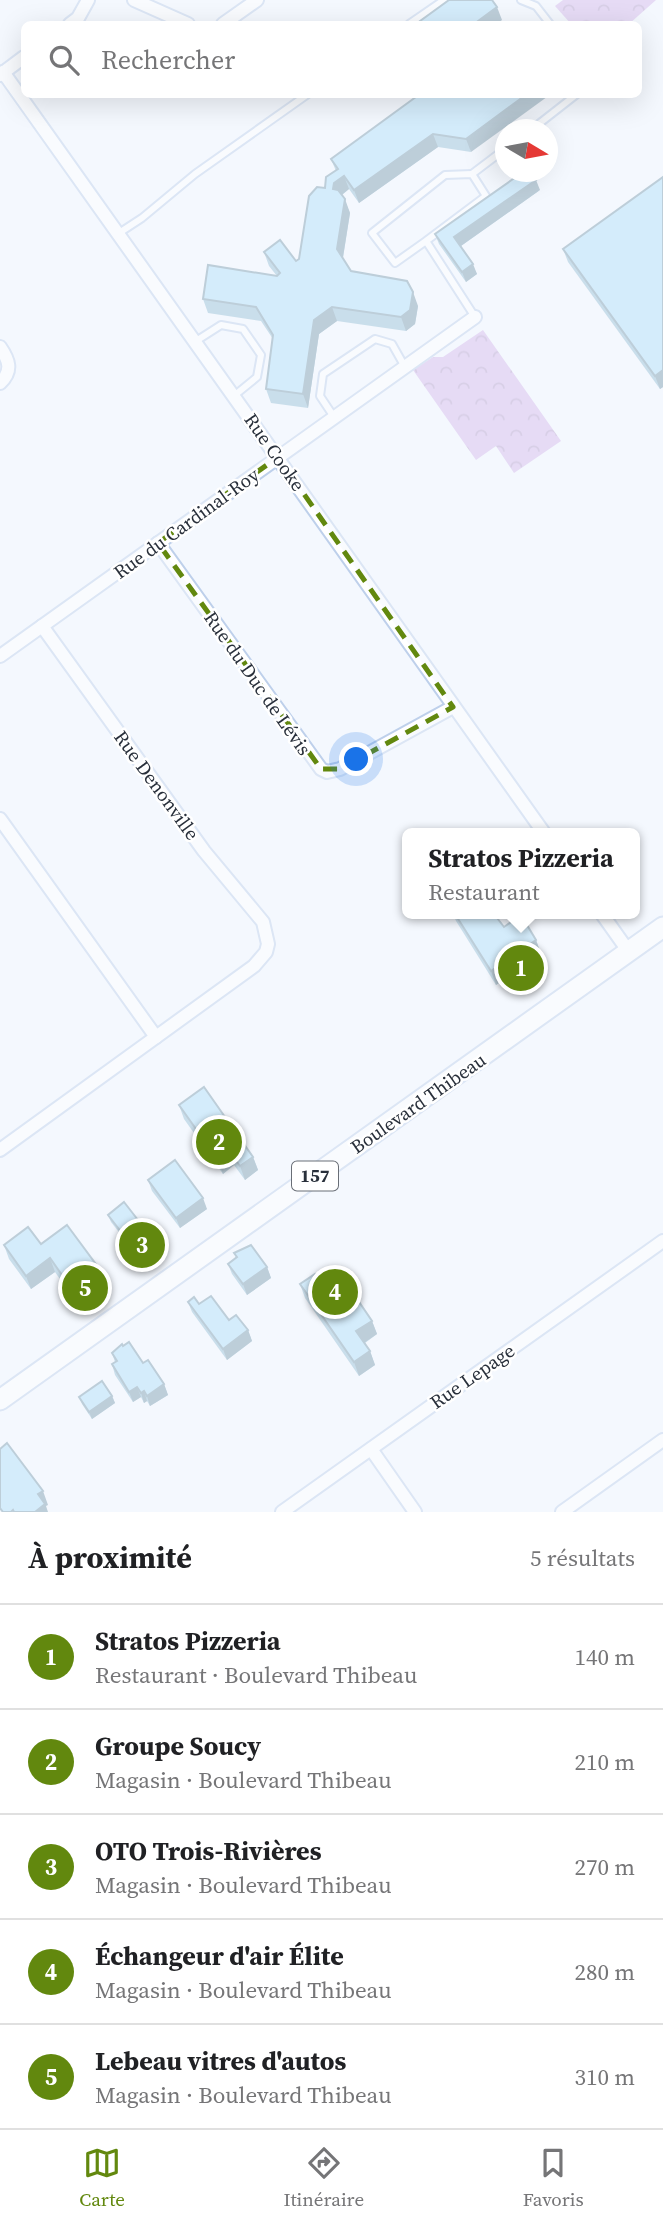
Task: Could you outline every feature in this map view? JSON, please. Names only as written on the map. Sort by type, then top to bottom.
[{"type":"main road","name":"Boulevard Thibeau","points":[[0,1400],[663,927]]},
{"type":"street","points":[[73,21],[81,14],[88,0]]},
{"type":"street","points":[[134,0],[181,21]]},
{"type":"street","points":[[227,21],[257,0]]},
{"type":"street","points":[[2,74],[21,59]]},
{"type":"street","name":"Rue Cooke","points":[[2,74],[235,395],[540,828]]},
{"type":"street","name":"Rue du Cardinal-Roy","points":[[0,656],[475,317]]},
{"type":"street","points":[[0,346],[8,359],[9,369],[0,383]]},
{"type":"street","name":"Rue du Duc de Lévis","points":[[158,543],[321,769],[340,769],[453,707]]},
{"type":"street","name":"Rue Denonville","points":[[42,626],[204,851],[262,922],[268,944],[266,952],[254,966],[156,1037]]},
{"type":"street","points":[[0,819],[156,1037],[0,1150]]},
{"type":"street","points":[[0,843],[11,835]]},
{"type":"street","points":[[606,919],[629,952]]},
{"type":"street","name":"Rue Lepage","points":[[282,1512],[663,1241]]},
{"type":"street","points":[[562,1512],[663,1440]]},
{"type":"street","points":[[370,1449],[415,1512]]},
{"type":"lane","points":[[413,21],[444,0]]},
{"type":"lane","points":[[521,0],[536,6],[548,21]]},
{"type":"lane","points":[[119,233],[142,218],[195,174],[302,98]]},
{"type":"lane","points":[[545,119],[572,98]]},
{"type":"lane","points":[[472,174],[486,196],[395,263],[372,233],[445,175],[472,174],[495,157]]},
{"type":"lane","points":[[426,241],[475,317]]},
{"type":"lane","points":[[196,341],[221,325],[243,329],[261,355],[257,377],[235,395]]},
{"type":"lane","points":[[334,416],[320,396],[323,374],[375,339],[392,344],[405,367]]},
{"type":"highlighted area","points":[[278,457],[453,707],[340,769],[321,769],[158,543]]},
{"type":"green space","points":[[563,0],[656,0],[632,21],[568,21],[555,6]]},
{"type":"green space","points":[[483,330],[561,441],[514,473],[496,446],[476,460],[413,370],[433,357],[443,357]]},
{"type":"building","points":[[449,0],[492,0],[497,7],[478,21],[420,21]]},
{"type":"building","points":[[415,98],[522,98],[466,139],[433,134],[354,190],[344,176],[334,183],[333,189],[338,190],[345,199],[337,249],[351,271],[407,281],[413,292],[410,310],[401,317],[332,307],[314,320],[303,394],[266,389],[273,335],[256,307],[203,299],[208,265],[277,276],[280,273],[264,252],[280,240],[296,261],[299,259],[309,196],[317,187],[325,188],[326,177],[338,169],[331,159]]},
{"type":"building","points":[[663,177],[663,370],[655,376],[563,249]]},
{"type":"building","points":[[509,182],[533,182],[454,237],[473,264],[462,272],[435,234]]},
{"type":"building","points":[[458,919],[498,919],[504,927],[515,919],[523,919],[536,940],[491,971]]},
{"type":"building","points":[[204,1087],[253,1157],[240,1166],[229,1151],[218,1160],[179,1105]]},
{"type":"building","points":[[175,1160],[203,1198],[176,1218],[148,1180]]},
{"type":"building","points":[[124,1202],[138,1220],[122,1233],[108,1215]]},
{"type":"building","points":[[67,1225],[104,1275],[76,1295],[50,1258],[26,1276],[4,1245],[28,1227],[41,1244]]},
{"type":"building","points":[[251,1245],[267,1267],[243,1284],[228,1264],[237,1257],[234,1253]]},
{"type":"building","points":[[336,1268],[372,1321],[356,1331],[370,1351],[354,1362],[300,1284],[315,1274],[319,1280]]},
{"type":"building","points":[[211,1296],[229,1320],[236,1315],[248,1330],[223,1349],[188,1302],[194,1297],[199,1304]]},
{"type":"building","points":[[129,1342],[143,1363],[148,1360],[164,1384],[147,1396],[137,1387],[129,1392],[112,1364],[117,1361],[112,1353],[122,1344],[123,1346]]},
{"type":"building","points":[[102,1381],[112,1396],[89,1412],[79,1397]]},
{"type":"building","points":[[7,1443],[43,1491],[38,1494],[45,1504],[35,1512],[3,1512],[0,1508],[0,1449]]},
{"type":"place","name":"Stratos Pizzeria","points":[[521,968]]},
{"type":"place","name":"Groupe Soucy","points":[[219,1142]]},
{"type":"place","name":"OTO Trois-Rivières","points":[[142,1245]]},
{"type":"place","name":"Lebeau vitres d'autos","points":[[85,1288]]},
{"type":"place","name":"Échangeur d'air Élite","points":[[335,1292]]}]
